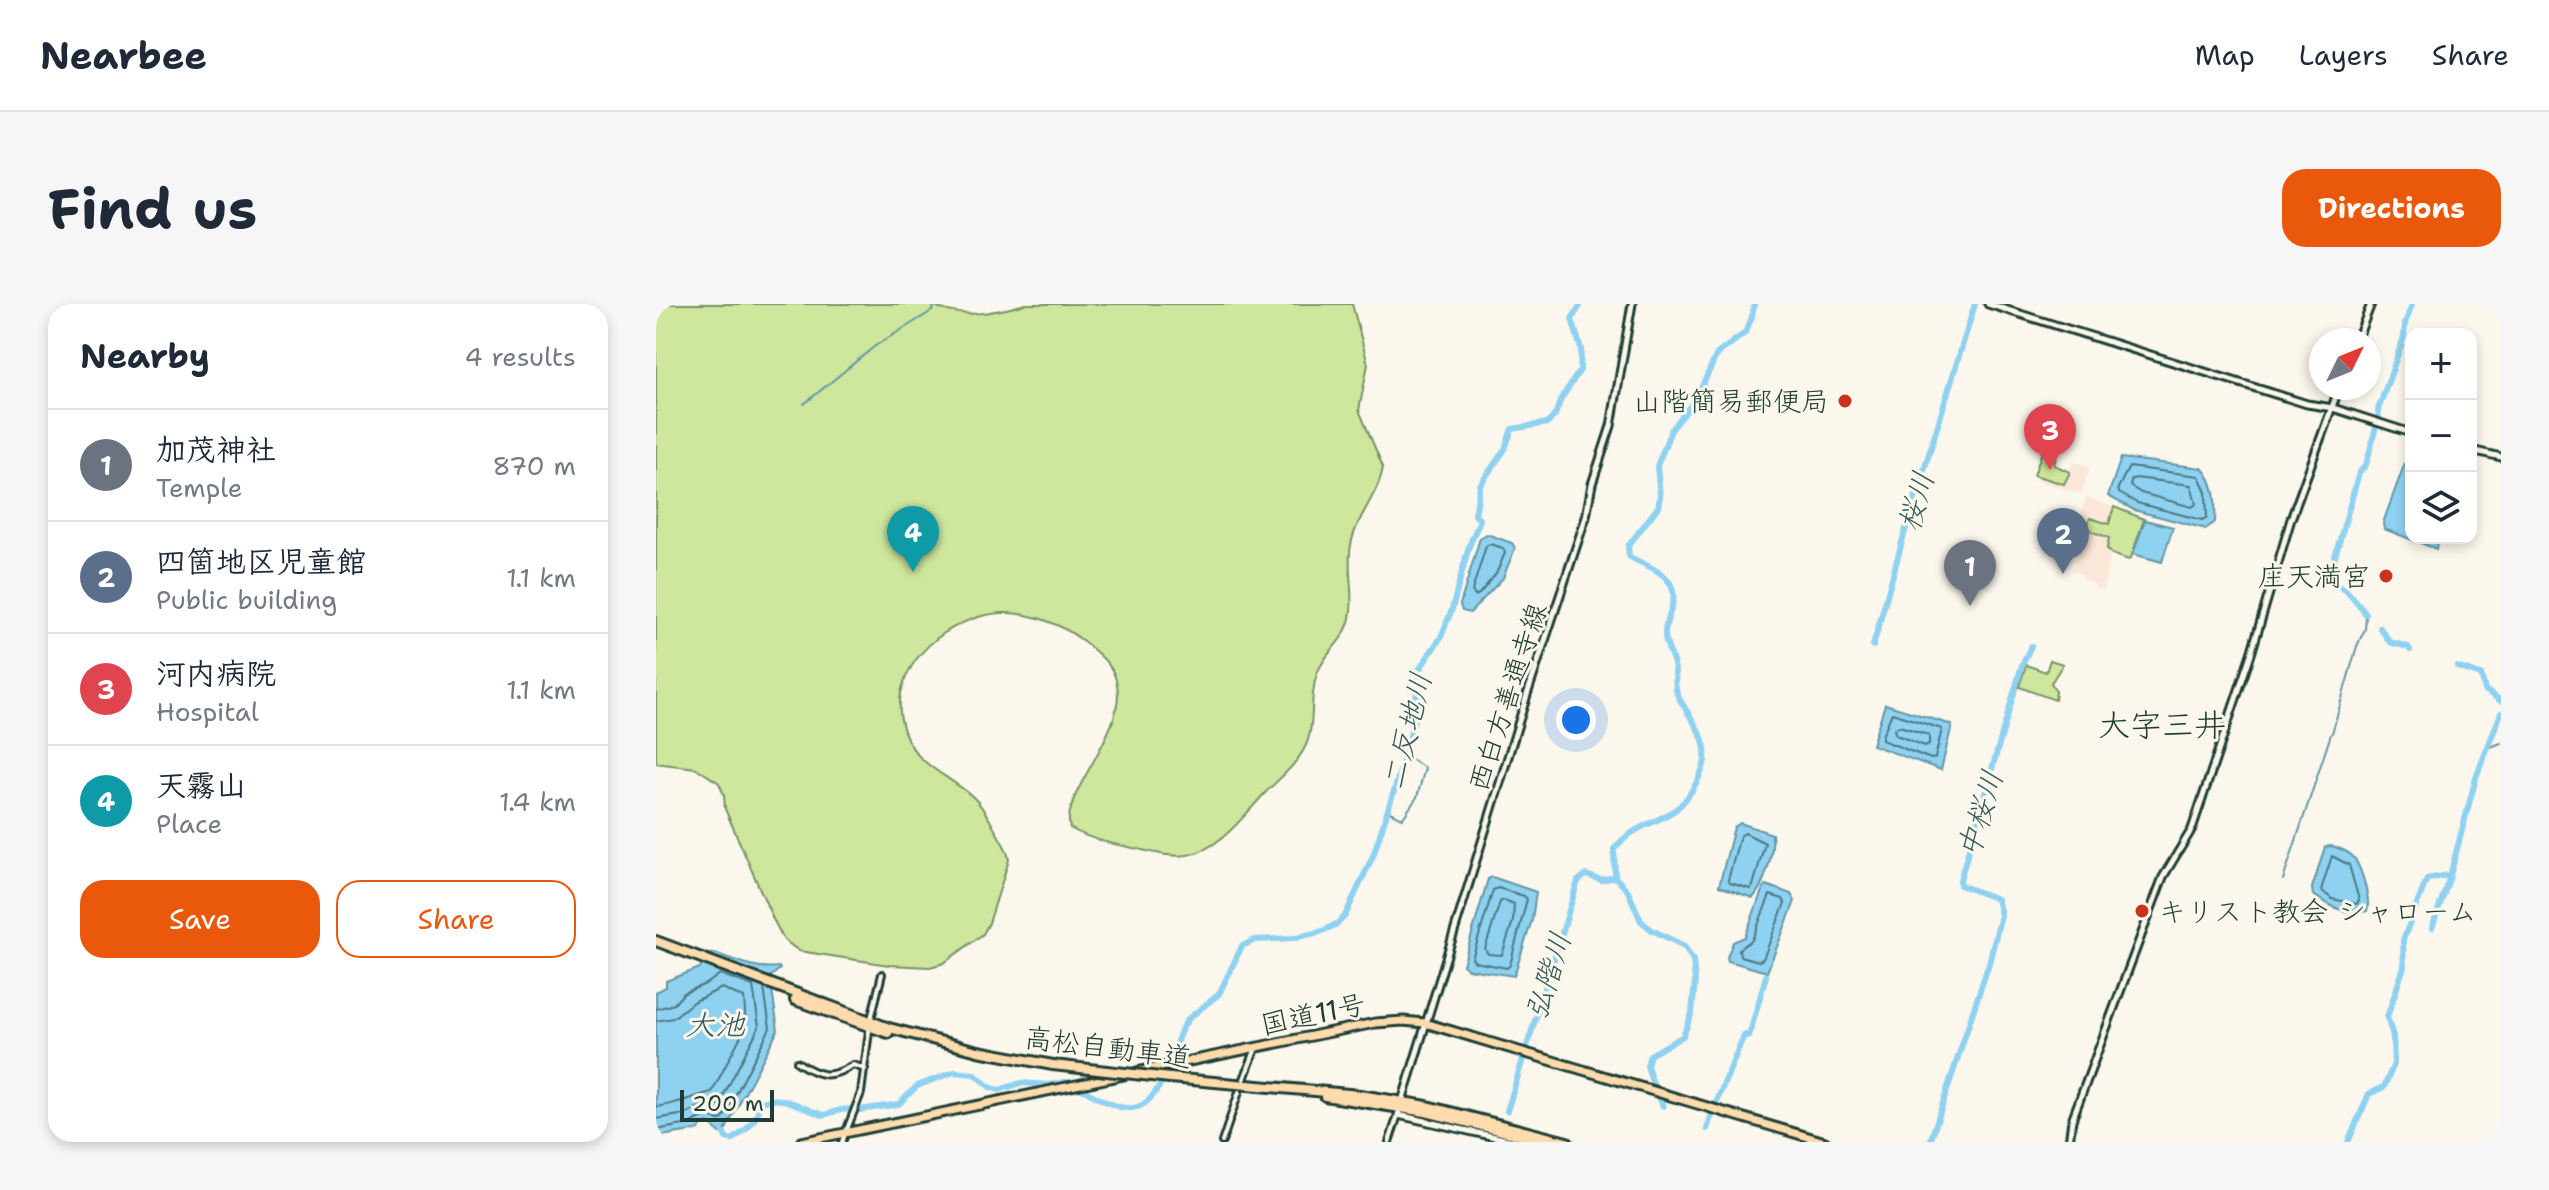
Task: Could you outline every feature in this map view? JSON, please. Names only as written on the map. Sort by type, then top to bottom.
[{"type":"highway","name":"高松自動車道","points":[[656,944],[780,992],[889,1028],[1053,1068],[1358,1100],[1426,1112],[1547,1142]]},
{"type":"highway","name":"国道11号","points":[[801,1142],[1375,1023],[1403,1021],[1425,1023],[1825,1142]]},
{"type":"highway","name":"高松自動車道","points":[[1169,1081],[1360,1095],[1442,1109],[1567,1142]]},
{"type":"main road","name":"西白方善通寺線","points":[[1403,1098],[1527,695],[1586,517],[1592,484],[1611,426],[1632,304]]},
{"type":"main road","points":[[1988,304],[2307,404],[2333,408],[2405,431]]},
{"type":"main road","points":[[2362,328],[2371,304]]},
{"type":"main road","points":[[2069,1142],[2072,1120],[2163,877],[2192,829],[2251,654],[2291,519],[2335,400]]},
{"type":"main road","points":[[2477,451],[2501,457]]},
{"type":"main road","points":[[1399,1112],[1517,1142]]},
{"type":"street","points":[[871,1019],[882,974]]},
{"type":"street","points":[[842,1142],[858,1103],[869,1031]]},
{"type":"street","points":[[1244,1079],[1256,1048]]},
{"type":"street","points":[[797,1062],[821,1074],[835,1075],[853,1065],[865,1069]]},
{"type":"street","points":[[1222,1142],[1239,1092]]},
{"type":"street","points":[[1389,1142],[1399,1112]]},
{"type":"shaded area","points":[[2044,446],[2058,450],[2054,466],[2069,472],[2073,461],[2090,467],[2081,494],[2033,479]]},
{"type":"shaded area","points":[[2086,497],[2144,519],[2131,558],[2111,554],[2103,590],[2095,588],[2095,584],[2083,580],[2084,576],[2072,570],[2080,548],[2071,545]]},
{"type":"green space","points":[[656,304],[931,304],[966,314],[1026,304],[1352,304],[1368,364],[1359,410],[1383,467],[1351,545],[1352,600],[1348,626],[1317,674],[1310,732],[1301,755],[1231,830],[1199,852],[1167,855],[1085,835],[1070,828],[1070,813],[1114,719],[1117,686],[1112,670],[1078,637],[1036,617],[1002,613],[963,623],[928,646],[915,662],[905,680],[900,699],[901,720],[905,735],[920,757],[977,801],[1006,849],[1009,860],[989,923],[983,934],[944,963],[930,967],[889,965],[799,951],[784,940],[773,919],[725,809],[719,783],[696,768],[656,763]]},
{"type":"green space","points":[[2044,446],[2058,450],[2054,465],[2070,472],[2064,484],[2034,475]]},
{"type":"green space","points":[[2114,507],[2144,519],[2128,560],[2112,554],[2107,549],[2109,538],[2087,526],[2090,518],[2109,524]]},
{"type":"green space","points":[[2050,660],[2063,664],[2051,683],[2056,691],[2055,700],[2019,687],[2026,665],[2046,672]]},
{"type":"water","points":[[2121,458],[2202,468],[2213,486],[2215,522],[2206,529],[2134,510],[2108,496]]},
{"type":"water","points":[[2405,462],[2405,537],[2384,529],[2383,523]]},
{"type":"water","points":[[2145,520],[2173,527],[2162,562],[2133,554]]},
{"type":"water","points":[[1487,534],[1512,543],[1515,548],[1503,578],[1470,613],[1462,611],[1460,605],[1480,538]]},
{"type":"water","points":[[1885,704],[1952,725],[1941,770],[1872,745]]},
{"type":"water","points":[[1740,823],[1772,834],[1768,868],[1753,898],[1719,886],[1734,827]]},
{"type":"water","points":[[2331,846],[2355,859],[2365,885],[2367,911],[2345,911],[2313,895],[2312,888],[2325,847]]},
{"type":"water","points":[[1492,877],[1536,892],[1532,920],[1514,976],[1468,969],[1463,965],[1488,879]]},
{"type":"water","points":[[1766,885],[1791,894],[1795,901],[1767,972],[1728,961],[1727,957],[1733,942],[1745,937]]},
{"type":"water","name":"大池","points":[[715,953],[755,966],[779,967],[770,977],[778,1030],[723,1135],[708,1123],[698,1130],[661,1136],[656,1140],[656,992],[666,987],[666,981],[700,968],[707,955]]},
{"type":"waterway","points":[[804,404],[875,346],[932,311],[935,304]]},
{"type":"waterway","name":"二反地川","points":[[1169,1061],[1182,1028],[1188,1019],[1219,994],[1242,946],[1255,940],[1293,938],[1320,932],[1337,924],[1345,916],[1373,856],[1401,769],[1416,712],[1417,673],[1441,637],[1480,520],[1475,515],[1480,485],[1505,449],[1512,429],[1548,423],[1555,415],[1561,399],[1580,370],[1581,349],[1572,319],[1581,304]]},
{"type":"waterway","points":[[1663,1106],[1647,1065],[1650,1055],[1683,1036],[1692,1013],[1695,982],[1693,960],[1684,946],[1641,921],[1628,891],[1615,877],[1614,849],[1629,835],[1668,815],[1684,801],[1701,773],[1705,748],[1699,730],[1677,693],[1675,667],[1666,641],[1665,629],[1673,603],[1673,590],[1661,574],[1629,556],[1628,546],[1658,507],[1657,466],[1671,430],[1696,399],[1717,354],[1745,333],[1754,304]]},
{"type":"waterway","name":"桜川","points":[[1960,353],[1975,304]]},
{"type":"waterway","points":[[2379,419],[2378,410],[2404,337],[2412,304]]},
{"type":"waterway","name":"桜川","points":[[1873,646],[1959,356]]},
{"type":"waterway","points":[[2366,614],[2345,589],[2328,581],[2359,473],[2366,465],[2376,427]]},
{"type":"waterway","points":[[2332,733],[2357,646],[2365,629],[2366,617]]},
{"type":"waterway","points":[[2380,628],[2390,642],[2410,650]]},
{"type":"waterway","name":"中桜川","points":[[1930,1142],[1989,963],[2001,915],[1997,899],[1960,885],[1960,880],[2022,665],[2031,646]]},
{"type":"waterway","points":[[2457,667],[2481,675],[2485,690],[2501,701]]},
{"type":"waterway","points":[[2477,775],[2501,713]]},
{"type":"waterway","points":[[2283,880],[2331,734]]},
{"type":"waterway","points":[[2488,748],[2501,743]]},
{"type":"waterway","points":[[1387,811],[1403,818],[1417,797],[1425,768],[1404,755]]},
{"type":"waterway","points":[[2432,928],[2449,879],[2476,778]]},
{"type":"waterway","name":"弘階川","points":[[1507,1111],[1578,881],[1586,875],[1601,880],[1615,877]]},
{"type":"waterway","points":[[2348,1142],[2369,1094],[2384,1087],[2394,1064],[2393,1036],[2387,1017],[2404,967],[2403,940],[2427,879],[2448,875]]},
{"type":"waterway","name":"桜川","points":[[1715,1106],[1744,1035],[1749,1036],[1766,976]]},
{"type":"waterway","name":"二反地川","points":[[1080,1088],[1109,1103],[1132,1108],[1150,1098],[1168,1069]]},
{"type":"waterway","name":"二反地川","points":[[860,1110],[899,1104],[917,1086],[954,1072],[974,1074],[999,1090],[1021,1083],[1072,1083]]},
{"type":"waterway","name":"二反地川","points":[[724,1134],[732,1140],[742,1133],[754,1120],[759,1103],[769,1100],[785,1100],[824,1115],[853,1109]]},
{"type":"waterway","name":"桜川","points":[[1707,1129],[1713,1111]]},
{"type":"place","name":"山階簡易郵便局","points":[[1845,401]]},
{"type":"place","name":"河内病院","points":[[2050,470]]},
{"type":"place","name":"天霧山","points":[[913,572]]},
{"type":"place","name":"四箇地区児童館","points":[[2063,574]]},
{"type":"place","name":"庄天満宮","points":[[2386,576]]},
{"type":"place","name":"加茂神社","points":[[1970,606]]},
{"type":"place","name":"キリスト教会 シャローム","points":[[2142,911]]},
{"type":"district","name":"大字三井","points":[[2162,724]]}]
